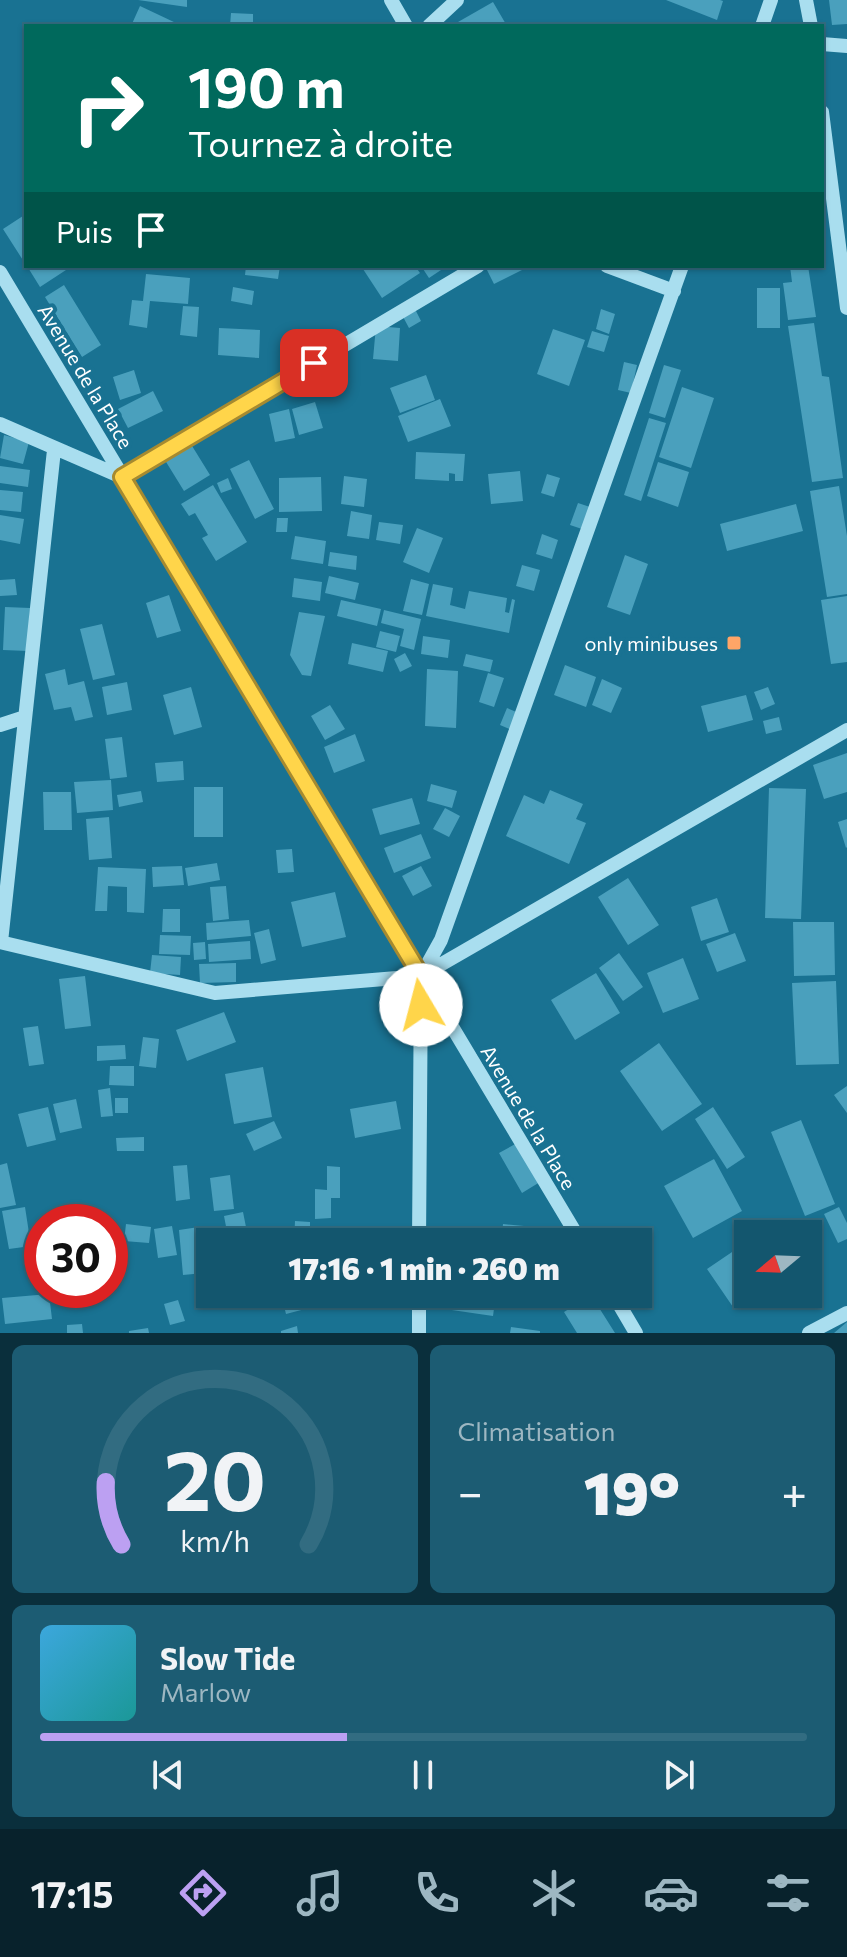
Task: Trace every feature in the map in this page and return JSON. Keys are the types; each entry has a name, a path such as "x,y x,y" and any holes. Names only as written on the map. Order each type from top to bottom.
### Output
{"street":[{"path":"391,0 405,24"},
{"path":"431,24 457,0"},
{"path":"763,24 771,0"},
{"path":"806,0 811,24"},
{"path":"824,44 847,46"},
{"path":"824,128 847,308"},
{"path":"0,424 122,477 475,268"},
{"path":"612,268 674,291"},
{"path":"419,1228 421,976 441,940 681,268"},
{"name":"Avenue de la Place","path":"0,272 573,1228"},
{"path":"54,450 0,942 215,993 421,976 847,730"},
{"path":"0,725 25,717"},
{"path":"419,1308 419,1333"},
{"path":"621,1308 636,1333"},
{"path":"809,1333 847,1313"}],"building":[{"path":"138,0 187,0 187,7"},
{"path":"666,0 720,0 723,1 717,20"},
{"path":"829,0 847,0 847,24 832,25"},
{"path":"493,2 506,24 454,24"},
{"path":"140,6 176,23 175,24 132,24"},
{"path":"231,13 253,14 253,24 230,24"},
{"path":"24,215 24,262 3,229"},
{"path":"28,268 65,268 66,270 40,287"},
{"path":"246,268 280,268 278,279 245,275"},
{"path":"362,268 416,268 420,273 382,298"},
{"path":"422,268 444,268 429,278"},
{"path":"491,268 526,268 494,284 487,270"},
{"path":"790,268 808,268 816,317 788,320 783,283 792,282"},
{"path":"146,274 190,278 188,304 150,301 147,328 129,325 132,300 143,301"},
{"path":"64,285 101,345 82,357 45,297"},
{"path":"233,287 254,291 252,305 231,301"},
{"path":"757,288 780,288 780,328 757,328"},
{"path":"183,306 199,307 197,337 180,335"},
{"path":"414,307 421,321 409,328 401,313"},
{"path":"601,309 615,314 609,334 596,329"},
{"path":"814,323 822,376 829,377 843,478 812,482 788,326"},
{"path":"376,326 400,328 398,361 373,359"},
{"path":"219,328 260,330 259,358 218,355"},
{"path":"553,329 585,340 569,386 537,374"},
{"path":"592,331 609,336 604,352 587,347"},
{"path":"624,362 637,365 631,393 618,390"},
{"path":"664,365 681,370 665,418 649,413"},
{"path":"134,370 141,393 120,400 113,377"},
{"path":"426,375 435,400 400,413 390,388"},
{"path":"682,387 714,398 691,468 659,457"},
{"path":"153,391 163,411 128,428 118,409"},
{"path":"440,399 451,426 408,442 398,416"},
{"path":"315,402 323,428 299,435 292,409"},
{"path":"289,409 295,438 275,442 269,414"},
{"path":"649,418 666,423 641,501 624,495"},
{"path":"4,435 29,442 23,464 0,458"},
{"path":"189,441 210,475 184,491 163,457"},
{"path":"416,452 465,454 463,481 455,481 455,474 449,473 449,481 415,479"},
{"path":"249,460 274,509 255,519 230,469"},
{"path":"658,462 689,472 678,507 647,496"},
{"path":"0,466 30,470 28,487 0,483"},
{"path":"520,471 523,501 491,504 488,474"},
{"path":"547,474 560,478 554,497 541,493"},
{"path":"344,476 367,479 364,507 341,504"},
{"path":"321,477 322,511 279,512 279,478"},
{"path":"228,478 232,489 221,493 217,483"},
{"path":"213,485 247,542 216,561 202,538 208,535 195,513 189,516 181,504"},
{"path":"839,486 847,536 847,594 827,597 810,491"},
{"path":"0,490 23,492 21,512 0,510"},
{"path":"578,503 590,507 582,529 570,525"},
{"path":"796,504 803,531 727,551 720,524"},
{"path":"351,511 372,515 369,539 347,536"},
{"path":"0,515 24,519 20,544 0,540"},
{"path":"277,518 288,518 287,532 276,532"},
{"path":"379,522 403,525 400,544 376,540"},
{"path":"417,528 443,538 429,573 403,562"},
{"path":"542,534 558,540 552,559 536,554"},
{"path":"295,536 326,541 323,564 291,559"},
{"path":"330,552 357,556 356,570 328,566"},
{"path":"625,555 648,564 630,615 607,607"},
{"path":"522,565 540,570 534,591 516,586"},
{"path":"329,576 359,583 355,600 325,593"},
{"path":"294,578 322,582 320,601 292,597"},
{"path":"15,579 17,595 0,596 0,580"},
{"path":"411,579 429,584 422,615 403,611"},
{"path":"433,584 453,588 450,605 465,609 469,591 507,598 505,612 509,613 512,599 515,600 509,633 426,616"},
{"path":"169,595 181,631 157,638 146,603"},
{"path":"847,596 847,662 831,664 821,600"},
{"path":"341,600 381,609 377,626 337,616"},
{"path":"5,607 30,608 28,651 3,650"},
{"path":"384,610 421,619 414,650 400,646 404,629 381,623"},
{"path":"299,612 325,616 311,676 302,675 290,655"},
{"path":"102,624 115,675 93,680 80,629"},
{"path":"380,631 400,636 396,652 376,647"},
{"path":"423,636 450,640 448,658 421,654"},
{"path":"352,643 388,651 383,672 348,664"},
{"path":"405,653 412,666 400,672 394,659"},
{"path":"466,654 493,660 490,672 463,666"},
{"path":"565,665 596,677 586,707 554,695"},
{"path":"65,669 68,685 84,681 93,717 75,721 71,707 54,710 45,674"},
{"path":"427,669 458,671 456,728 425,726"},
{"path":"488,673 504,678 494,707 479,702"},
{"path":"602,679 622,688 611,713 592,705"},
{"path":"127,682 132,710 107,715 102,687"},
{"path":"191,687 202,727 174,735 163,695"},
{"path":"768,687 775,704 761,710 754,692"},
{"path":"746,695 753,720 708,732 701,706"},
{"path":"330,705 345,729 325,740 311,716"},
{"path":"507,708 521,714 514,731 500,725"},
{"path":"779,717 782,730 766,734 763,721"},
{"path":"355,734 365,761 334,773 324,747"},
{"path":"122,737 127,777 110,779 105,739"},
{"path":"847,753 847,792 824,799 813,765"},
{"path":"183,761 184,780 157,782 155,763"},
{"path":"111,780 113,810 77,813 74,782"},
{"path":"431,784 457,791 452,808 427,801"},
{"path":"194,787 223,787 223,837 194,837"},
{"path":"769,788 806,789 801,919 765,918"},
{"path":"550,790 583,804 576,819 586,823 569,864 506,836 524,795 544,804"},
{"path":"141,791 143,802 119,807 117,795"},
{"path":"43,792 71,792 72,830 44,830"},
{"path":"412,798 420,824 380,835 372,809"},
{"path":"445,808 460,816 449,837 433,829"},
{"path":"109,817 112,858 89,860 86,819"},
{"path":"847,819 847,847 846,848 838,822"},
{"path":"421,834 431,858 394,873 384,848"},
{"path":"292,849 294,872 278,873 276,850"},
{"path":"217,863 220,880 188,886 185,868"},
{"path":"182,866 184,885 153,887 152,867"},
{"path":"421,866 432,886 413,896 402,876"},
{"path":"98,867 146,869 144,913 127,912 127,887 108,886 107,911 95,911"},
{"path":"628,878 659,925 628,945 598,897"},
{"path":"226,886 229,919 213,921 210,887"},
{"path":"335,892 346,937 302,947 291,902"},
{"path":"717,898 729,932 701,941 691,907"},
{"path":"163,909 180,909 180,932 162,932"},
{"path":"249,920 251,936 207,940 206,923"},
{"path":"793,922 834,922 835,975 794,976"},
{"path":"269,929 276,960 261,964 254,933"},
{"path":"735,933 746,961 717,972 706,944"},
{"path":"160,935 191,936 190,955 159,954"},
{"path":"250,941 251,959 209,962 208,944"},
{"path":"205,942 206,959 194,960 193,943"},
{"path":"619,953 643,987 623,1001 599,968"},
{"path":"152,955 181,957 180,975 150,973"},
{"path":"683,958 699,999 663,1013 647,973"},
{"path":"236,963 236,982 200,983 199,964"},
{"path":"596,973 620,1013 575,1040 551,1000"},
{"path":"85,976 91,1026 65,1029 59,979"},
{"path":"836,981 839,1064 796,1065 792,983"},
{"path":"224,1012 236,1042 187,1061 176,1030"},
{"path":"38,1026 44,1064 29,1066 23,1028"},
{"path":"143,1037 159,1039 156,1068 139,1066"},
{"path":"659,1043 702,1104 662,1131 620,1071"},
{"path":"125,1045 126,1059 97,1061 97,1046"},
{"path":"110,1066 134,1066 134,1086 109,1085"},
{"path":"263,1067 272,1117 234,1124 225,1074"},
{"path":"847,1086 847,1113 834,1095"},
{"path":"110,1088 113,1116 101,1117 98,1090"},
{"path":"115,1098 128,1098 128,1113 115,1113"},
{"path":"76,1099 82,1128 60,1133 53,1104"},
{"path":"396,1101 401,1129 355,1138 350,1109"},
{"path":"48,1107 56,1140 27,1147 18,1114"},
{"path":"713,1107 745,1157 727,1169 695,1119"},
{"path":"801,1120 835,1204 805,1216 771,1132"},
{"path":"274,1121 282,1138 254,1151 246,1134"},
{"path":"144,1137 144,1151 117,1151 116,1138"},
{"path":"517,1143 540,1182 522,1193 499,1153"},
{"path":"714,1159 742,1211 693,1238 664,1186"},
{"path":"7,1163 16,1205 0,1208 0,1165"},
{"path":"187,1165 190,1199 176,1201 173,1166"},
{"path":"327,1166 340,1167 340,1198 331,1198 331,1218 315,1219 315,1189 327,1190"},
{"path":"230,1175 234,1209 214,1211 210,1178"},
{"path":"24,1207 24,1247 9,1249 2,1211"},
{"path":"839,1207 847,1223 847,1239 838,1243 824,1214"},
{"path":"243,1212 246,1228 226,1228 224,1216"},
{"path":"295,1221 310,1222 310,1228 295,1228"},
{"path":"128,1224 151,1227 149,1243 128,1241"},
{"path":"503,1224 524,1226 524,1228 503,1228"},
{"path":"172,1226 177,1255 158,1258 154,1229"},
{"path":"199,1227 196,1228 196,1274 183,1275 179,1230"},
{"path":"734,1251 733,1307 707,1269"},
{"path":"24,1296 24,1308 51,1308 52,1319 5,1324 2,1298"},
{"path":"178,1300 185,1321 170,1325 164,1304"},
{"path":"284,1308 309,1308 286,1314"},
{"path":"438,1308 494,1308 493,1316"},
{"path":"570,1308 599,1308 615,1333 577,1333 564,1312"},
{"path":"847,1322 847,1333 834,1333"},
{"path":"82,1324 83,1333 67,1333 67,1325"},
{"path":"297,1326 298,1333 281,1333 281,1331"},
{"path":"511,1327 540,1331 540,1333 510,1333"},
{"path":"148,1328 149,1333 129,1333 129,1331"}],"place":[{"name":"only minibuses","path":"734,643"}],"route":[{"path":"314,363 122,477 421,976 421,1005"}]}
